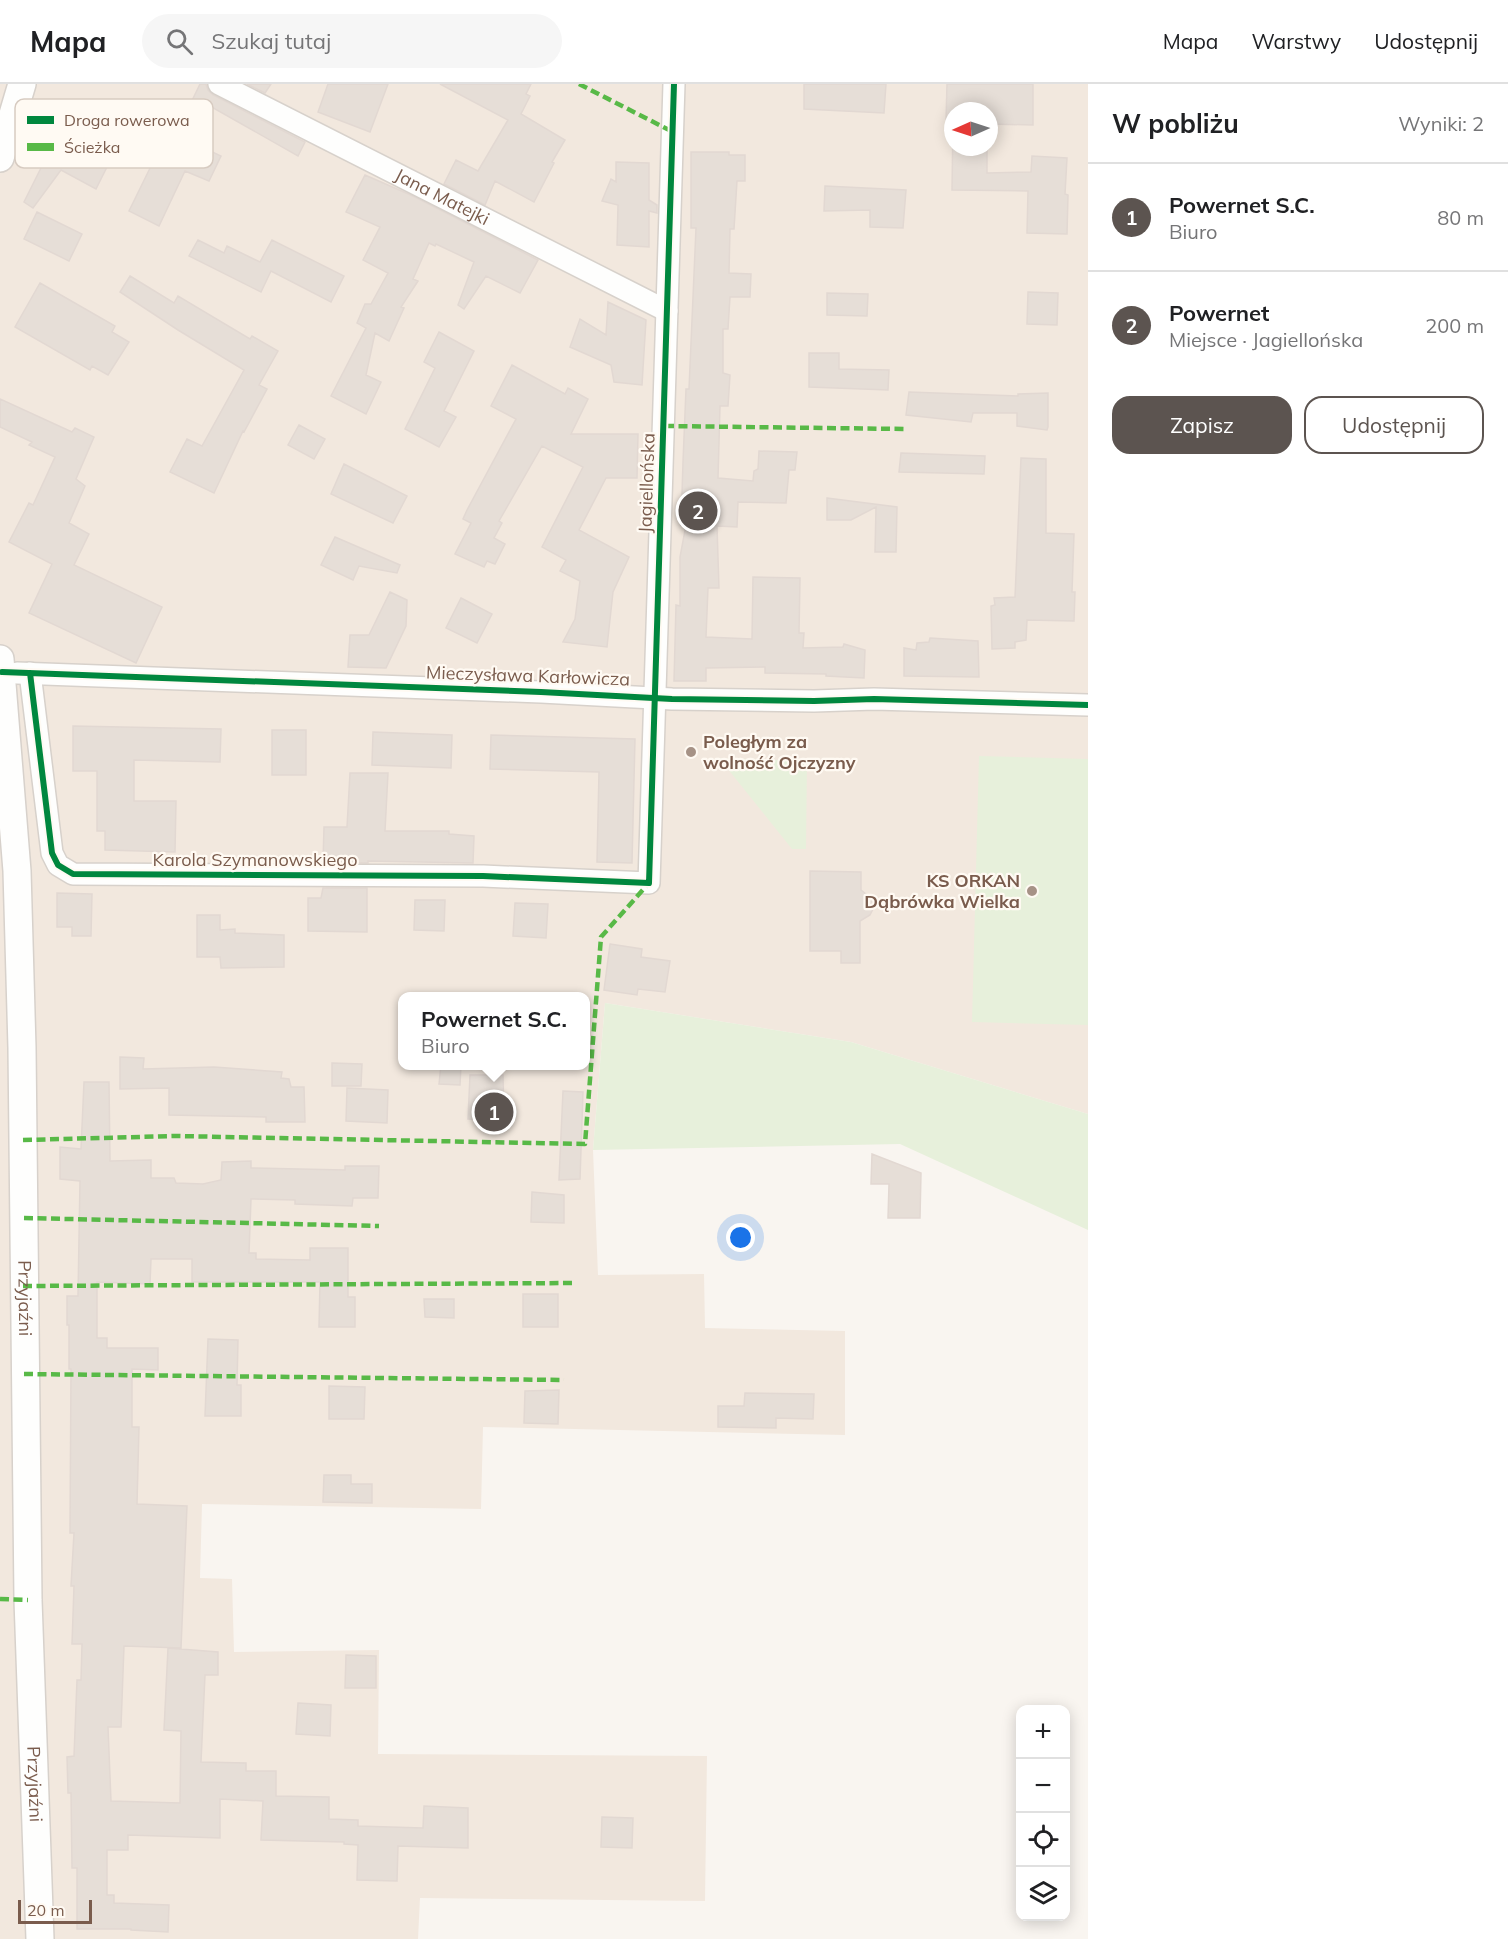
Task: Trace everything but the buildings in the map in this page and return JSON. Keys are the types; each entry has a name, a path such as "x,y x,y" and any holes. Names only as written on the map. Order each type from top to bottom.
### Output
{"street":[{"path":"18,99 22,84"},
{"name":"Jana Matejki","path":"219,84 667,311"},
{"name":"Jagiellońska","path":"649,883 674,84"},
{"path":"0,158 15,108"},
{"name":"Mieczysława Karłowicza","path":"1,665 30,673 654,697 814,701 874,699 1088,705"},
{"name":"Przyjaźni","path":"1,665 17,871 24,1207 27,1577 40,1939"},
{"name":"Karola Szymanowskiego","path":"30,673 52,853 58,866 73,873 483,876 649,883"}],"shaded area":[{"path":"0,84 1088,84 1088,1114 851,1042 605,1003 593,1150 598,1275 704,1274 705,1328 845,1331 845,1435 483,1427 481,1509 202,1504 200,1578 232,1579 234,1652 379,1650 378,1754 707,1756 705,1901 420,1898 418,1939 0,1939"}],"green space":[{"name":"KS ORKAN Dąbrówka Wielka","path":"979,756 1088,759 1088,1025 972,1022"},
{"path":"719,758 807,761 806,849 792,849"},
{"path":"605,1003 851,1042 1088,1114 1088,1230 900,1144 593,1150"}],"marked path":[{"path":"579,84 673,132"},
{"path":"665,426 905,429"},
{"path":"23,1140 176,1136 585,1144 601,937 649,883"},
{"path":"24,1218 379,1226"},
{"path":"23,1286 574,1283"},
{"path":"24,1374 564,1380"},
{"path":"0,1599 28,1600"}],"cycle path":[{"path":"30,673 52,853 58,865 73,874 483,876 649,883 674,84"},
{"path":"2,672 672,699 814,701 874,699 1088,705"}],"place":[{"name":"Powernet","path":"698,511"},
{"name":"Poległym za wolność Ojczyzny","path":"691,752"},
{"name":"KS ORKAN Dąbrówka Wielka","path":"1032,891"},
{"name":"Powernet S.C.","path":"494,1112"}]}
